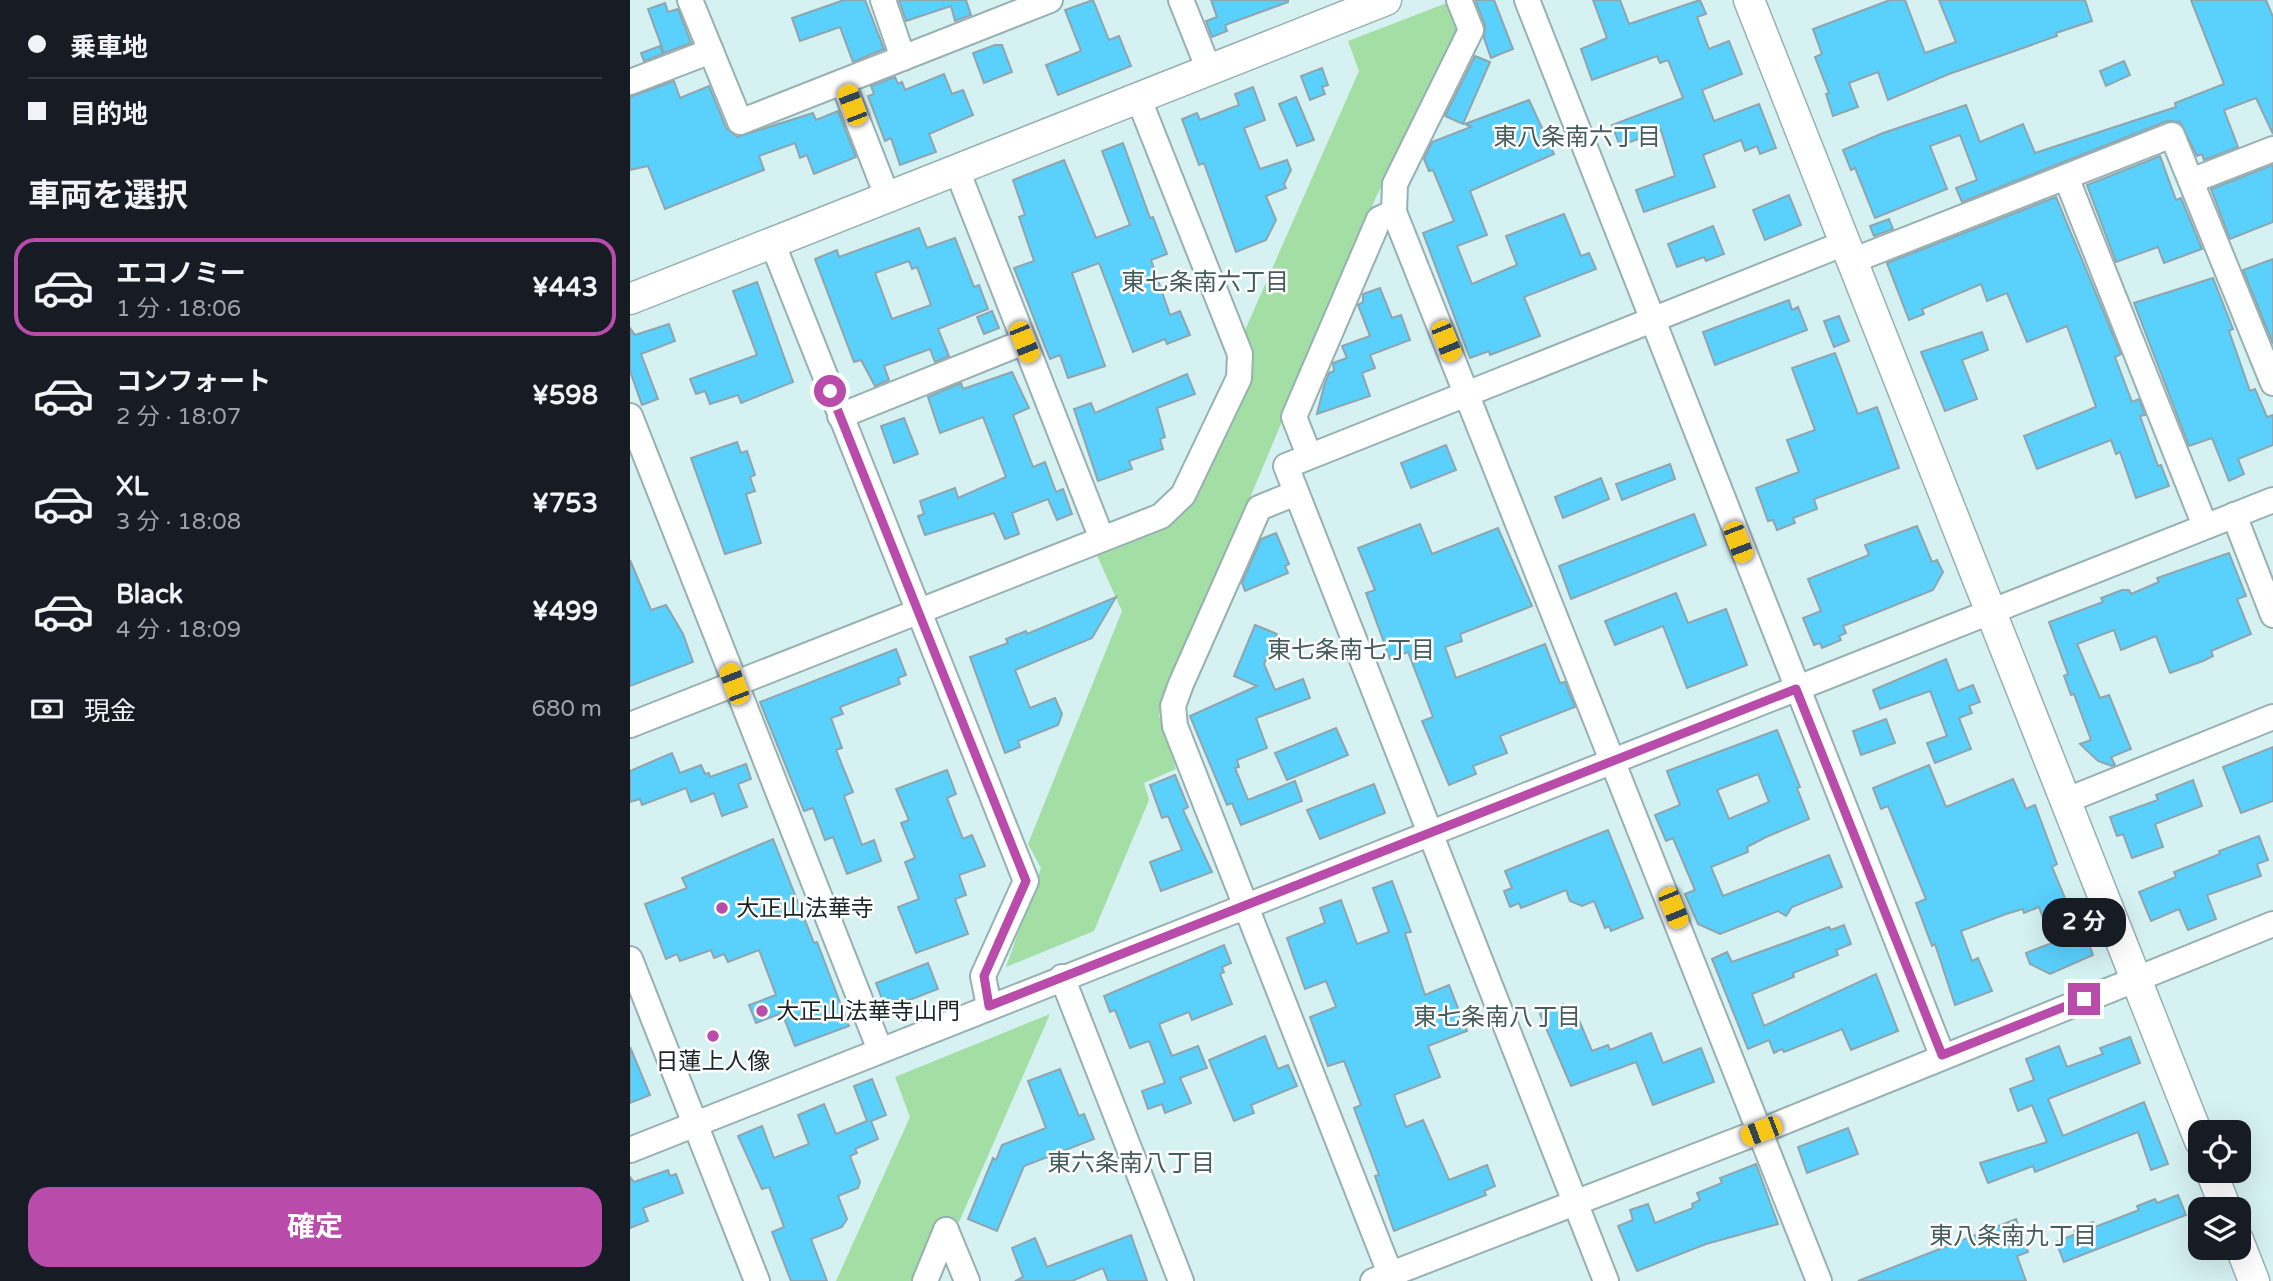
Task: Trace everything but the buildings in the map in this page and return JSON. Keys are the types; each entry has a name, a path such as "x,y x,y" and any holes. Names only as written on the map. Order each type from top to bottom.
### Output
{"street":[{"path":"690,0 740,122 1050,0"},
{"path":"883,0 903,58"},
{"path":"1181,0 1209,70"},
{"path":"630,299 1386,0"},
{"path":"1459,0 1471,30 1395,184 1394,212 1819,1281"},
{"path":"1528,0 1651,321 1942,1055"},
{"path":"1749,0 2192,1120"},
{"path":"630,82 711,51"},
{"path":"843,83 887,196"},
{"path":"630,725 1161,516 1183,495 1239,378 1240,354 1138,97"},
{"path":"1606,1281 1286,466 1466,392 1651,321 2066,177 2172,135 2273,383"},
{"path":"2191,181 2273,149"},
{"path":"957,170 1102,538"},
{"path":"2066,177 2205,526"},
{"path":"1309,455 1294,417 1379,219 1394,212"},
{"path":"772,242 1026,881 984,976 989,1006"},
{"path":"840,416 1024,342"},
{"path":"630,416 880,1050"},
{"path":"1296,493 1259,508 1173,706 1175,726 1385,1279 1761,1131 1942,1055 2273,924"},
{"path":"630,1150 2273,500"},
{"path":"2234,515 2273,615"},
{"path":"2065,801 2273,717"},
{"path":"630,959 757,1281"},
{"path":"1062,978 1181,1281"},
{"path":"925,1281 946,1230 967,1281"},
{"path":"2246,1260 2254,1281"}],"green space":[{"path":"1452,1 1461,31 1376,197 1159,715 1176,769 1144,783 1149,800 1094,931 1006,967 1041,868 1028,844 1122,611 1095,551 1179,519 1253,367 1242,337 1359,71 1348,41"},
{"path":"1050,1014 959,1222 938,1218 913,1281 836,1281 910,1117 895,1077"}],"place":[{"name":"大正山法華寺","path":"722,908"},
{"name":"大正山法華寺山門","path":"762,1011"},
{"name":"日蓮上人像","path":"713,1036"}],"district":[{"name":"東八条南六丁目","path":"1577,137"},
{"name":"東七条南六丁目","path":"1205,282"},
{"name":"東七条南七丁目","path":"1351,650"},
{"name":"東七条南八丁目","path":"1497,1017"},
{"name":"東六条南八丁目","path":"1131,1163"},
{"name":"東八条南九丁目","path":"2013,1236"}],"route":[{"path":"830,391 1026,881 984,976 989,1006 1796,689 1942,1055 2084,999"}]}
